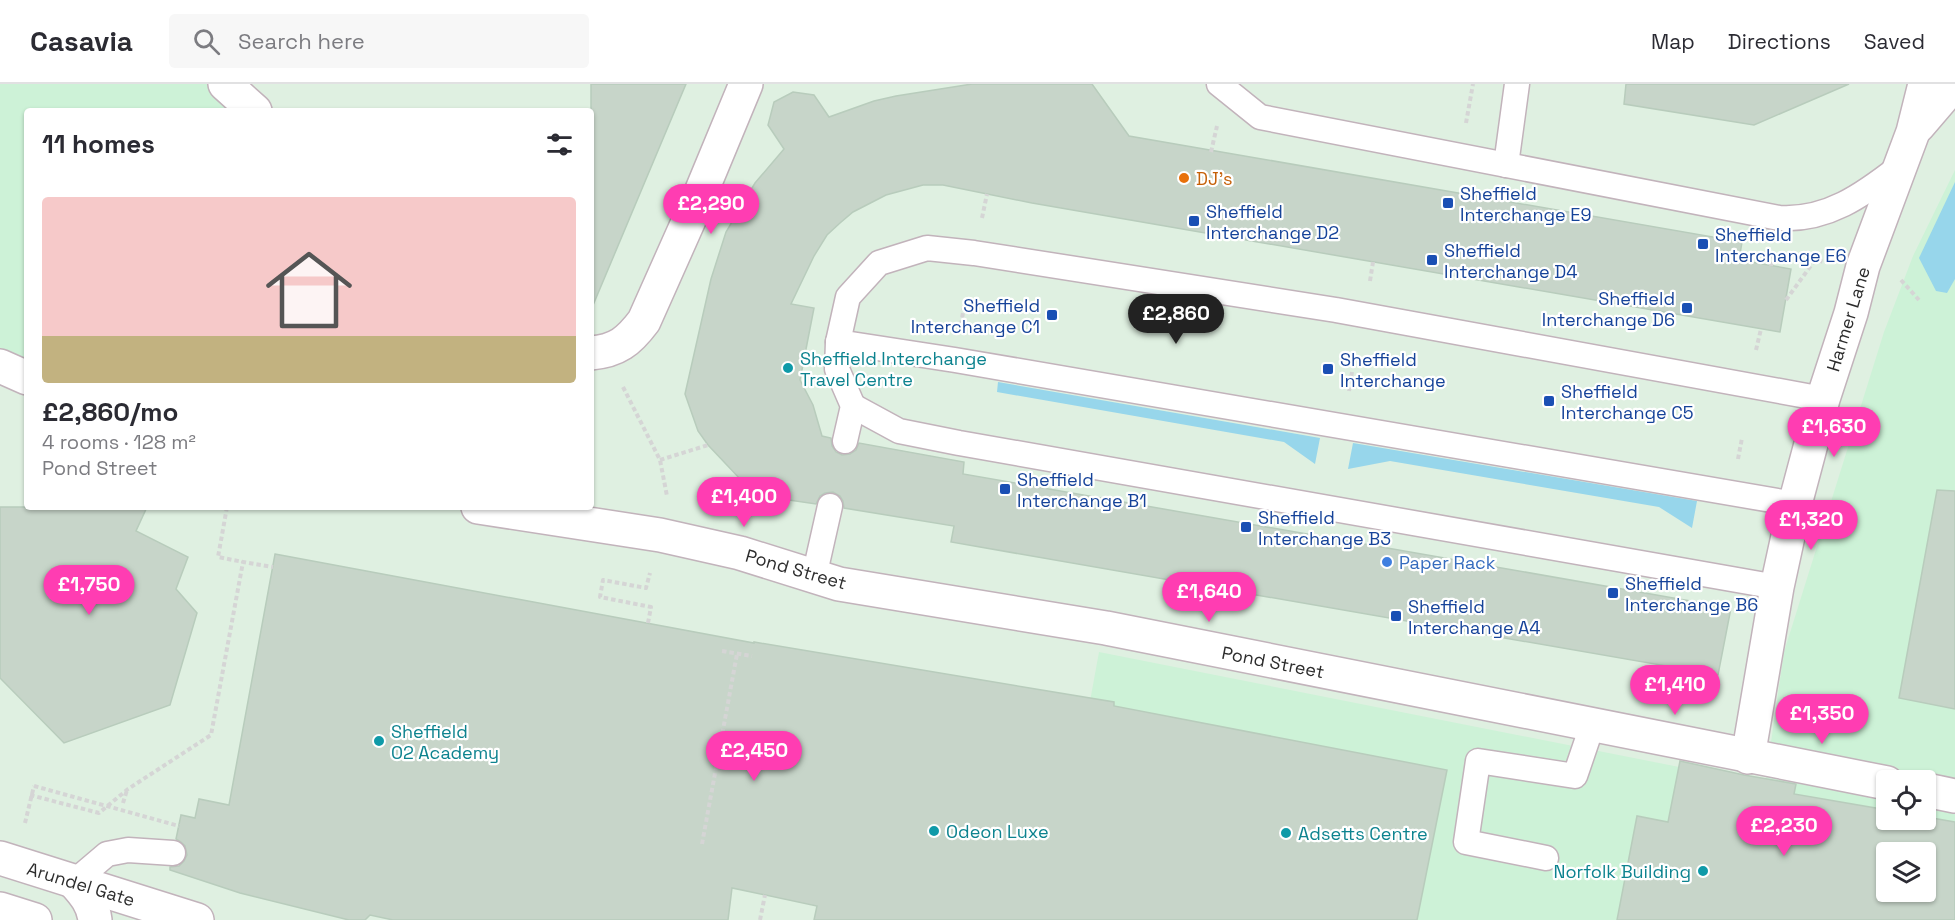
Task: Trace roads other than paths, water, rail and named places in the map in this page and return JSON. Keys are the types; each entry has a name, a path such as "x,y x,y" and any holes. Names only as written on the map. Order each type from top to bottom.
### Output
{"street":[{"path":"225,84 252,108"},
{"path":"606,349 633,336 644,321 746,84"},
{"name":"Harmer Lane","path":"1748,757 1777,587 1795,504 1823,399 1851,313 1863,266 1913,132 1925,84"},
{"name":"Harmer Lane","path":"1913,132 1954,84"},
{"path":"0,366 24,377"},
{"name":"Pond Street","path":"498,510 660,535 740,553 839,584 1106,628 1876,781"},
{"path":"1936,792 1955,796"},
{"name":"Arundel Gate","path":"0,858 197,920"},
{"path":"74,882 87,896 94,911 95,920"},
{"path":"0,909 35,920"}],"lane":[{"path":"1219,84 1260,117 1779,218 1812,217 1846,204 1874,187 1899,167"},
{"path":"1506,165 1517,84"},
{"path":"845,441 853,406 837,369 838,342 848,297 879,263 927,248 974,253 1336,310 1823,399"},
{"path":"838,342 1795,504"},
{"path":"853,406 899,431 959,443 1777,587"},
{"path":"814,577 830,506"},
{"path":"1546,858 1466,842 1478,761 1575,776 1592,726"},
{"path":"74,882 107,854 128,850 173,852"}],"place":[{"name":"DJ’s","path":"1184,178"},
{"name":"Sheffield Interchange E9","path":"1448,203"},
{"name":"Sheffield Interchange D2","path":"1194,221"},
{"name":"Sheffield Interchange E6","path":"1703,244"},
{"name":"Sheffield Interchange D4","path":"1432,260"},
{"name":"Sheffield Interchange D6","path":"1687,308"},
{"name":"Sheffield Interchange C1","path":"1052,315"},
{"name":"Sheffield Interchange Travel Centre","path":"788,368"},
{"name":"Sheffield Interchange","path":"1328,369"},
{"name":"Sheffield Interchange C5","path":"1549,401"},
{"name":"Sheffield Interchange B1","path":"1005,489"},
{"name":"Sheffield Interchange B3","path":"1246,527"},
{"name":"Paper Rack","path":"1387,562"},
{"name":"Sheffield Interchange B6","path":"1613,593"},
{"name":"Sheffield Interchange A4","path":"1396,616"},
{"name":"Sheffield O2 Academy","path":"379,741"},
{"name":"Odeon Luxe","path":"934,831"},
{"name":"Adsetts Centre","path":"1286,833"},
{"name":"Norfolk Building","path":"1703,871"}]}
